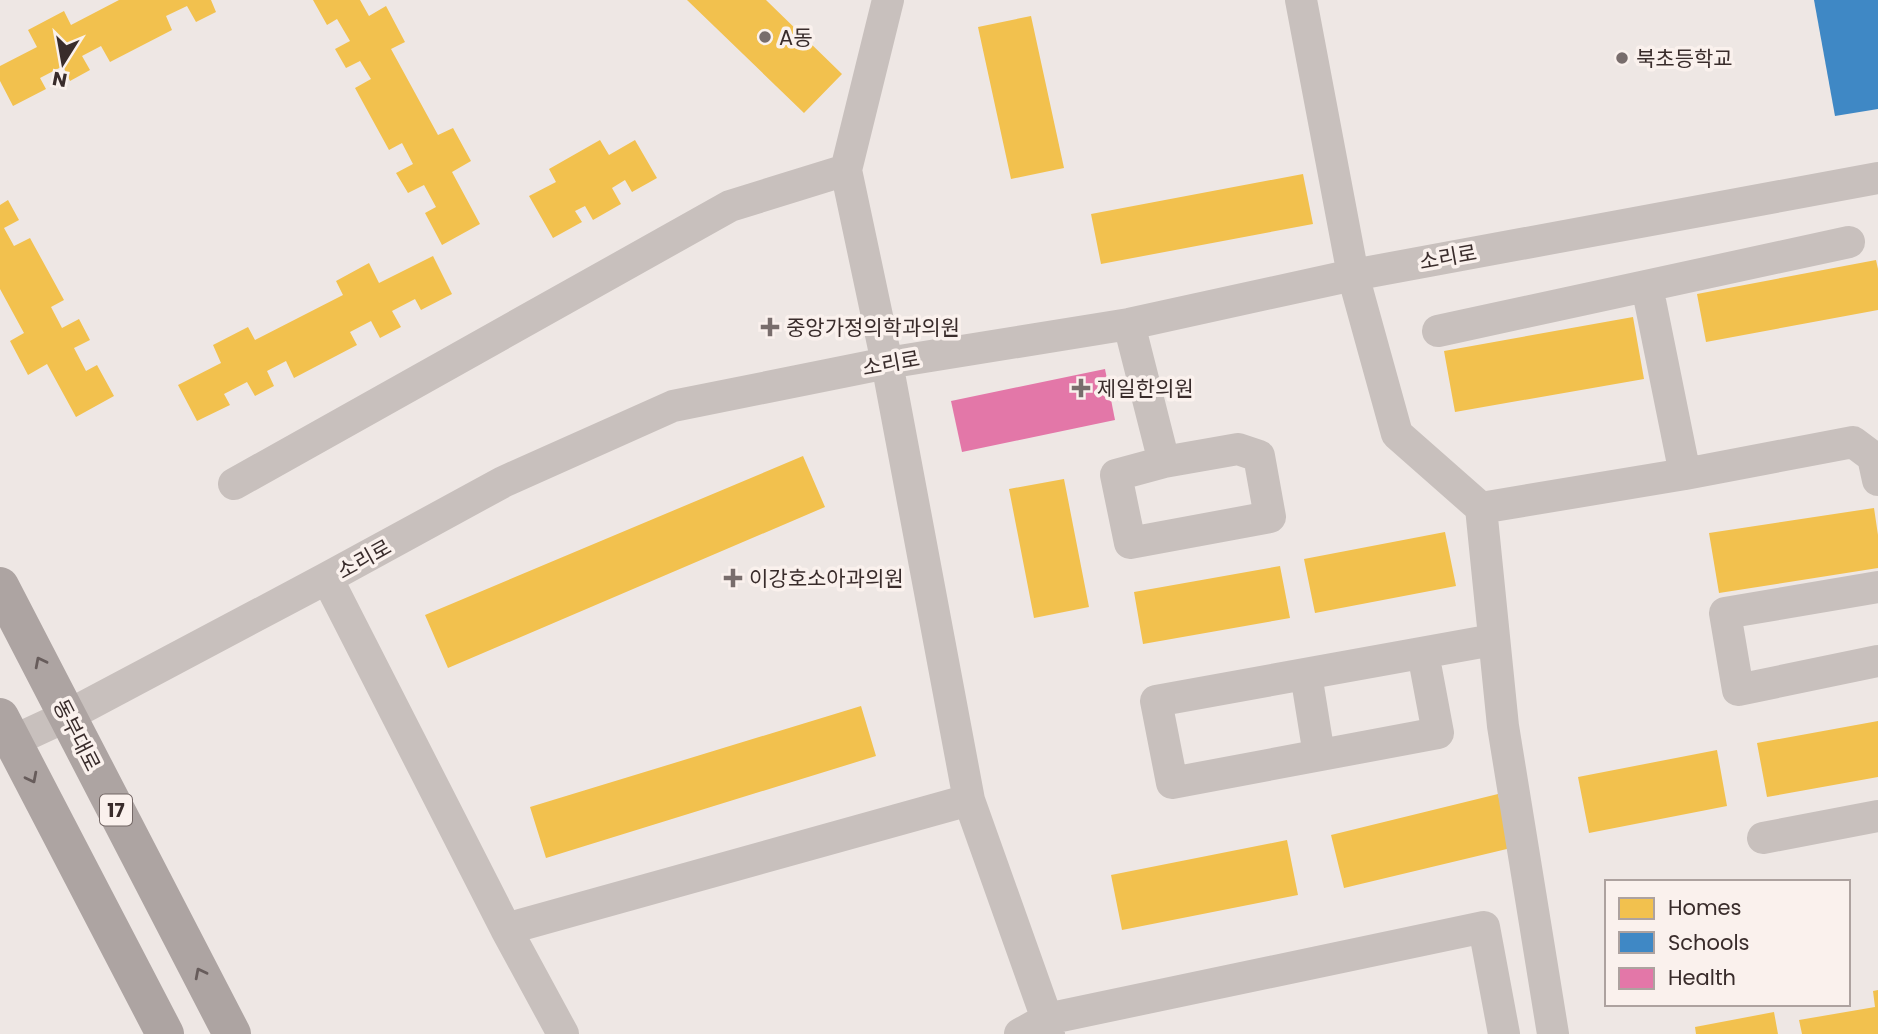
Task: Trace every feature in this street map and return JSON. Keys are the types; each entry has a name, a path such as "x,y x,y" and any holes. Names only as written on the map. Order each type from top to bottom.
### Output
{"main road":[{"name":"동부대로","path":"0,586 232,1034"},
{"path":"6,729 165,1034"}],"street":[{"path":"888,0 846,170 887,363 969,800 1039,1029 1483,927 1504,1034"},
{"path":"1301,0 1353,275 1397,434 1481,508 1503,726 1553,1034"},
{"path":"234,484 730,206 846,170"},
{"name":"소리로","path":"6,729 68,716 503,482 673,406 887,363 1129,324 1353,275 1878,178"},
{"path":"1437,331 1849,242"},
{"path":"1647,286 1685,474"},
{"path":"1129,324 1164,462"},
{"path":"1481,508 1685,474 1853,442 1873,457 1878,480"},
{"path":"1238,449 1259,456 1270,517 1130,543 1116,475 1164,462 1238,449"},
{"path":"327,579 506,929 563,1034"},
{"path":"1878,587 1725,613 1738,690 1878,661"},
{"path":"1423,653 1438,733 1172,783 1157,701 1493,639"},
{"path":"1306,674 1319,755"},
{"path":"506,929 969,800"},
{"path":"1763,838 1878,816"}],"building: Homes":[{"path":"119,0 211,0 216,12 196,22 187,6 166,16 172,30 110,62 101,46 82,56 90,70 70,81 63,66 40,78 46,89 13,106 0,81 0,66 37,47 28,30 64,11 71,25"},
{"path":"313,0 360,0 369,16 386,6 405,42 391,49 438,135 453,128 471,161 452,172 480,224 442,245 425,213 436,207 424,185 408,193 396,173 413,164 402,143 389,150 355,88 371,79 360,61 346,68 335,49 350,41 337,19 327,25"},
{"name":"A동","path":"687,0 766,0 842,74 804,113"},
{"path":"1031,16 1064,168 1011,179 978,27"},
{"path":"600,140 609,155 635,140 657,178 632,192 625,180 612,188 621,204 593,220 585,206 575,211 582,222 553,238 529,196 556,182 549,169"},
{"path":"1303,174 1313,224 1101,264 1091,214"},
{"path":"8,200 19,220 4,228 14,246 30,238 64,300 51,307 62,328 79,319 90,340 74,348 86,371 97,365 114,396 76,417 47,364 28,375 10,341 24,333 0,289 0,205"},
{"path":"433,256 452,294 421,310 415,299 392,311 401,327 380,338 371,321 350,332 357,345 294,378 286,361 267,371 274,386 255,396 247,382 224,394 230,405 197,421 178,385 221,363 213,345 248,327 255,340 343,295 336,281 369,263 379,283"},
{"path":"1876,260 1878,310 1706,342 1697,294"},
{"path":"1633,317 1644,379 1455,412 1444,351"},
{"path":"803,456 825,507 448,668 425,615"},
{"path":"1064,479 1089,607 1034,618 1009,489"},
{"path":"1874,508 1878,535 1878,568 1719,593 1709,533"},
{"path":"1445,532 1456,586 1315,613 1304,559"},
{"path":"1280,566 1290,618 1143,644 1134,592"},
{"path":"861,706 876,756 546,858 530,807"},
{"path":"1878,721 1878,777 1767,797 1757,743"},
{"path":"1717,750 1727,806 1589,833 1578,777"},
{"path":"1498,794 1511,848 1344,888 1331,835"},
{"path":"1287,840 1298,895 1122,930 1111,875"},
{"path":"1878,990 1878,1034 1802,1034 1799,1020 1875,1007 1873,991"},
{"path":"1774,1012 1778,1034 1696,1034 1695,1027"}],"building: Schools":[{"path":"1814,0 1878,0 1878,109 1835,116"}],"building: Health":[{"path":"1105,369 1115,420 962,452 951,401"}],"place":[{"name":"A동","path":"765,37"},
{"name":"북초등학교","path":"1622,58"},
{"name":"중앙가정의학과의원","path":"770,327"},
{"name":"제일한의원","path":"1081,388"},
{"name":"이강호소아과의원","path":"733,578"}]}
